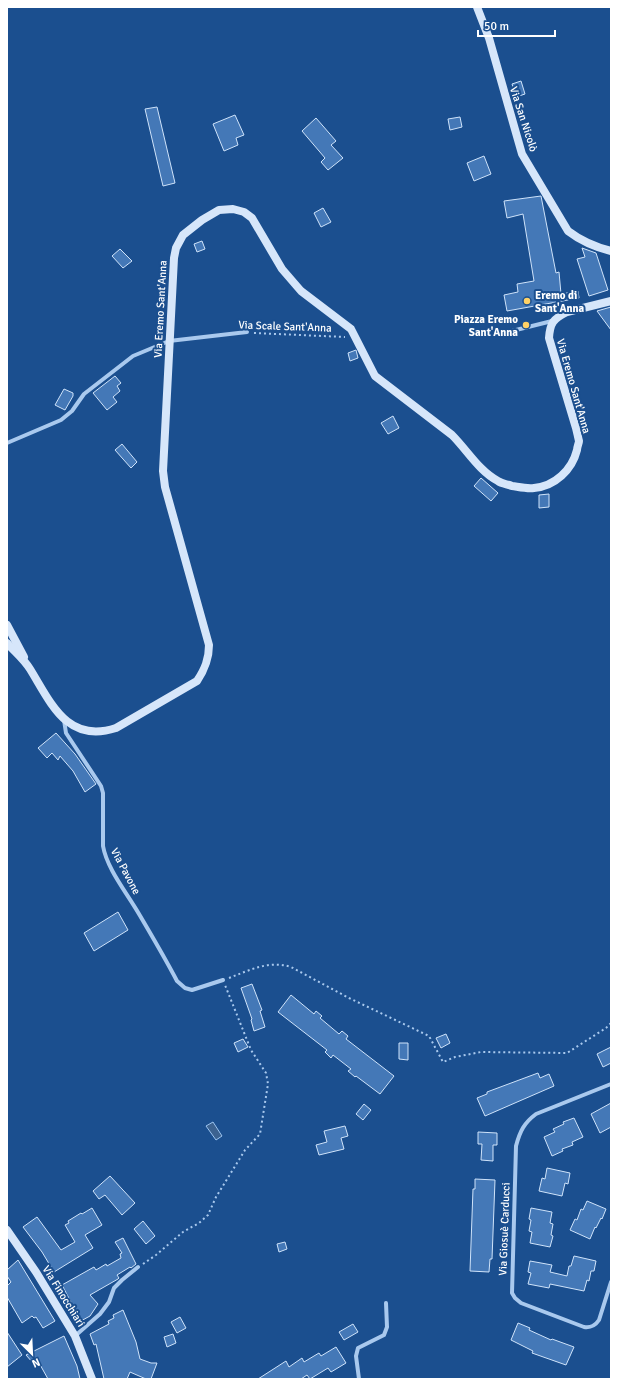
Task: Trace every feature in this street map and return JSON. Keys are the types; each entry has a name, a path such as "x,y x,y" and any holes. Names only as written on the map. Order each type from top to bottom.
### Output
{"street":[{"name":"Via San Nicolò","path":"476,7 489,38 522,154 568,231 577,238 596,248 611,251"},
{"name":"Via Eremo Sant'Anna","path":"7,643 29,667 48,700 64,720 81,729 92,732 104,732 116,728 197,681 203,672 209,656 209,645 165,487 163,471 174,258 176,248 183,235 202,220 220,210 244,212 252,218 282,269 302,291 350,328 375,376 452,435 490,477 500,482 522,488 534,488 559,479 568,470 575,456 579,441 549,338 553,321"},
{"path":"512,331 553,321 567,312 611,301"},
{"name":"Via Scale Sant'Anna","path":"7,443 61,420 72,411 84,394 133,356 169,341 247,332"},
{"path":"7,625 29,667"},
{"name":"Via Pavone","path":"64,720 66,732 101,786 103,793 104,853 110,866 178,981 185,988 192,990 223,980"},
{"name":"Via Giosuè Carducci","path":"611,1084 536,1114 522,1128 516,1146 512,1293 521,1303 584,1327 589,1327 595,1325 599,1320 611,1282"},
{"name":"Via Finocchiari","path":"7,1230 36,1272 75,1336 92,1379"},
{"path":"75,1336 100,1314 109,1302 114,1288 138,1266"},
{"path":"359,1379 356,1356 358,1348 384,1335 387,1327 386,1303"}],"path":[{"name":"Via Scale Sant'Anna","path":"247,332 356,338"},
{"path":"138,1266 156,1255 183,1232 199,1223 208,1215 216,1197 245,1150 260,1134 268,1084 266,1073 251,1050 223,980 267,964 291,967 429,1036 443,1062 455,1056 481,1052 567,1053 606,1028 611,1023"}],"water":[{"path":"213,1122 222,1136 216,1140 206,1126"}],"building":[{"path":"521,81 525,94 516,97 512,84"},
{"path":"157,107 175,183 163,186 145,109"},
{"path":"235,115 244,135 236,138 238,145 224,151 213,124"},
{"path":"460,117 462,127 450,130 448,119"},
{"path":"316,118 336,141 331,145 343,158 328,170 321,162 325,158 302,131"},
{"path":"484,156 491,174 474,181 467,163"},
{"path":"541,196 556,273 559,272 561,294 578,291 579,298 507,311 504,295 518,292 517,284 534,281 523,214 507,218 504,201"},
{"path":"323,208 331,222 321,227 314,213"},
{"path":"202,241 205,249 197,252 194,244"},
{"path":"582,248 596,253 608,290 589,296 577,259 585,257"},
{"path":"120,249 132,261 123,268 112,256"},
{"path":"611,307 611,330 597,311"},
{"path":"356,350 358,358 350,361 348,353"},
{"path":"115,376 121,383 117,386 120,391 113,397 117,402 107,410 93,393"},
{"path":"64,389 73,393 73,396 65,410 55,405"},
{"path":"393,416 399,428 388,434 381,423"},
{"path":"122,444 137,462 131,468 115,450"},
{"path":"481,478 498,493 491,501 474,486"},
{"path":"549,494 549,507 539,508 539,495"},
{"path":"56,733 75,754 96,784 85,792 73,771 60,756 58,760 52,753 47,758 38,748"},
{"path":"118,912 128,930 94,951 84,933"},
{"path":"252,984 262,1010 260,1011 265,1027 254,1031 252,1019 241,988"},
{"path":"291,995 314,1014 316,1011 322,1016 320,1018 339,1034 342,1031 348,1036 346,1039 394,1076 380,1094 356,1076 355,1077 348,1071 351,1069 333,1055 331,1058 325,1052 327,1050 278,1012"},
{"path":"446,1034 450,1043 441,1048 436,1038"},
{"path":"243,1039 248,1047 238,1052 234,1043"},
{"path":"399,1043 408,1043 408,1060 399,1059"},
{"path":"611,1047 611,1063 603,1067 597,1054"},
{"path":"538,1073 540,1078 549,1074 554,1086 485,1116 477,1098 487,1094 487,1092"},
{"path":"611,1103 611,1127 600,1133 591,1114"},
{"path":"364,1104 371,1110 363,1120 356,1114"},
{"path":"574,1118 583,1137 572,1142 573,1145 562,1149 563,1151 552,1156 544,1137 555,1132 553,1129 564,1124 563,1122"},
{"path":"345,1126 348,1136 341,1138 344,1149 319,1155 316,1145 327,1142 324,1131"},
{"path":"478,1132 497,1133 497,1145 493,1145 493,1161 481,1160 482,1144 478,1144"},
{"path":"547,1168 570,1173 568,1184 565,1183 562,1196 539,1191 542,1178 545,1179"},
{"path":"110,1176 135,1203 122,1215 105,1195 99,1199 93,1191"},
{"path":"475,1179 495,1180 492,1259 490,1259 489,1272 470,1271 473,1189 475,1189"},
{"path":"587,1201 606,1209 602,1219 601,1218 596,1228 595,1227 590,1239 570,1230 575,1219 577,1220 581,1209 583,1210"},
{"path":"92,1208 102,1225 85,1235 93,1248 54,1272 42,1252 23,1227 37,1217 61,1250 75,1242 65,1225 69,1223 68,1221"},
{"path":"531,1208 552,1212 550,1223 553,1224 551,1235 553,1236 550,1247 530,1243 532,1232 529,1231 531,1220 529,1219"},
{"path":"143,1221 155,1236 146,1244 134,1229"},
{"path":"123,1238 136,1264 117,1275 119,1278 118,1279 90,1295 98,1304 90,1316 79,1322 72,1308 74,1308 62,1285 94,1267 96,1270 121,1258 120,1254 122,1253 115,1242"},
{"path":"285,1242 287,1249 279,1252 277,1244"},
{"path":"574,1256 596,1261 594,1271 591,1271 589,1281 587,1280 584,1291 550,1284 549,1288 528,1284 531,1273 528,1272 530,1261 552,1265 550,1272 567,1276 569,1266 571,1266"},
{"path":"18,1260 55,1321 43,1328 36,1317 34,1318 32,1316 22,1323 7,1297 7,1286 11,1282 7,1276 7,1270"},
{"path":"123,1310 136,1342 140,1359 151,1363 157,1363 151,1379 146,1379 130,1372 127,1379 104,1379 96,1344 94,1345 90,1334 109,1324 108,1321 114,1318 113,1315"},
{"path":"180,1317 186,1328 177,1333 171,1322"},
{"path":"518,1323 551,1340 552,1339 574,1347 566,1365 532,1353 533,1351 511,1340"},
{"path":"353,1324 358,1332 344,1340 339,1332"},
{"path":"7,1332 22,1355 7,1367"},
{"path":"173,1334 176,1343 167,1347 164,1337"},
{"path":"64,1336 77,1366 80,1379 48,1379 38,1361 33,1363 26,1355"},
{"path":"336,1347 346,1363 331,1372 328,1368 310,1379 307,1375 301,1379 258,1379 286,1361 289,1367 302,1358 304,1362 319,1353 321,1356"}],"place":[{"name":"Eremo di Sant'Anna","path":"527,301"},
{"name":"Piazza Eremo Sant'Anna","path":"526,325"}]}
